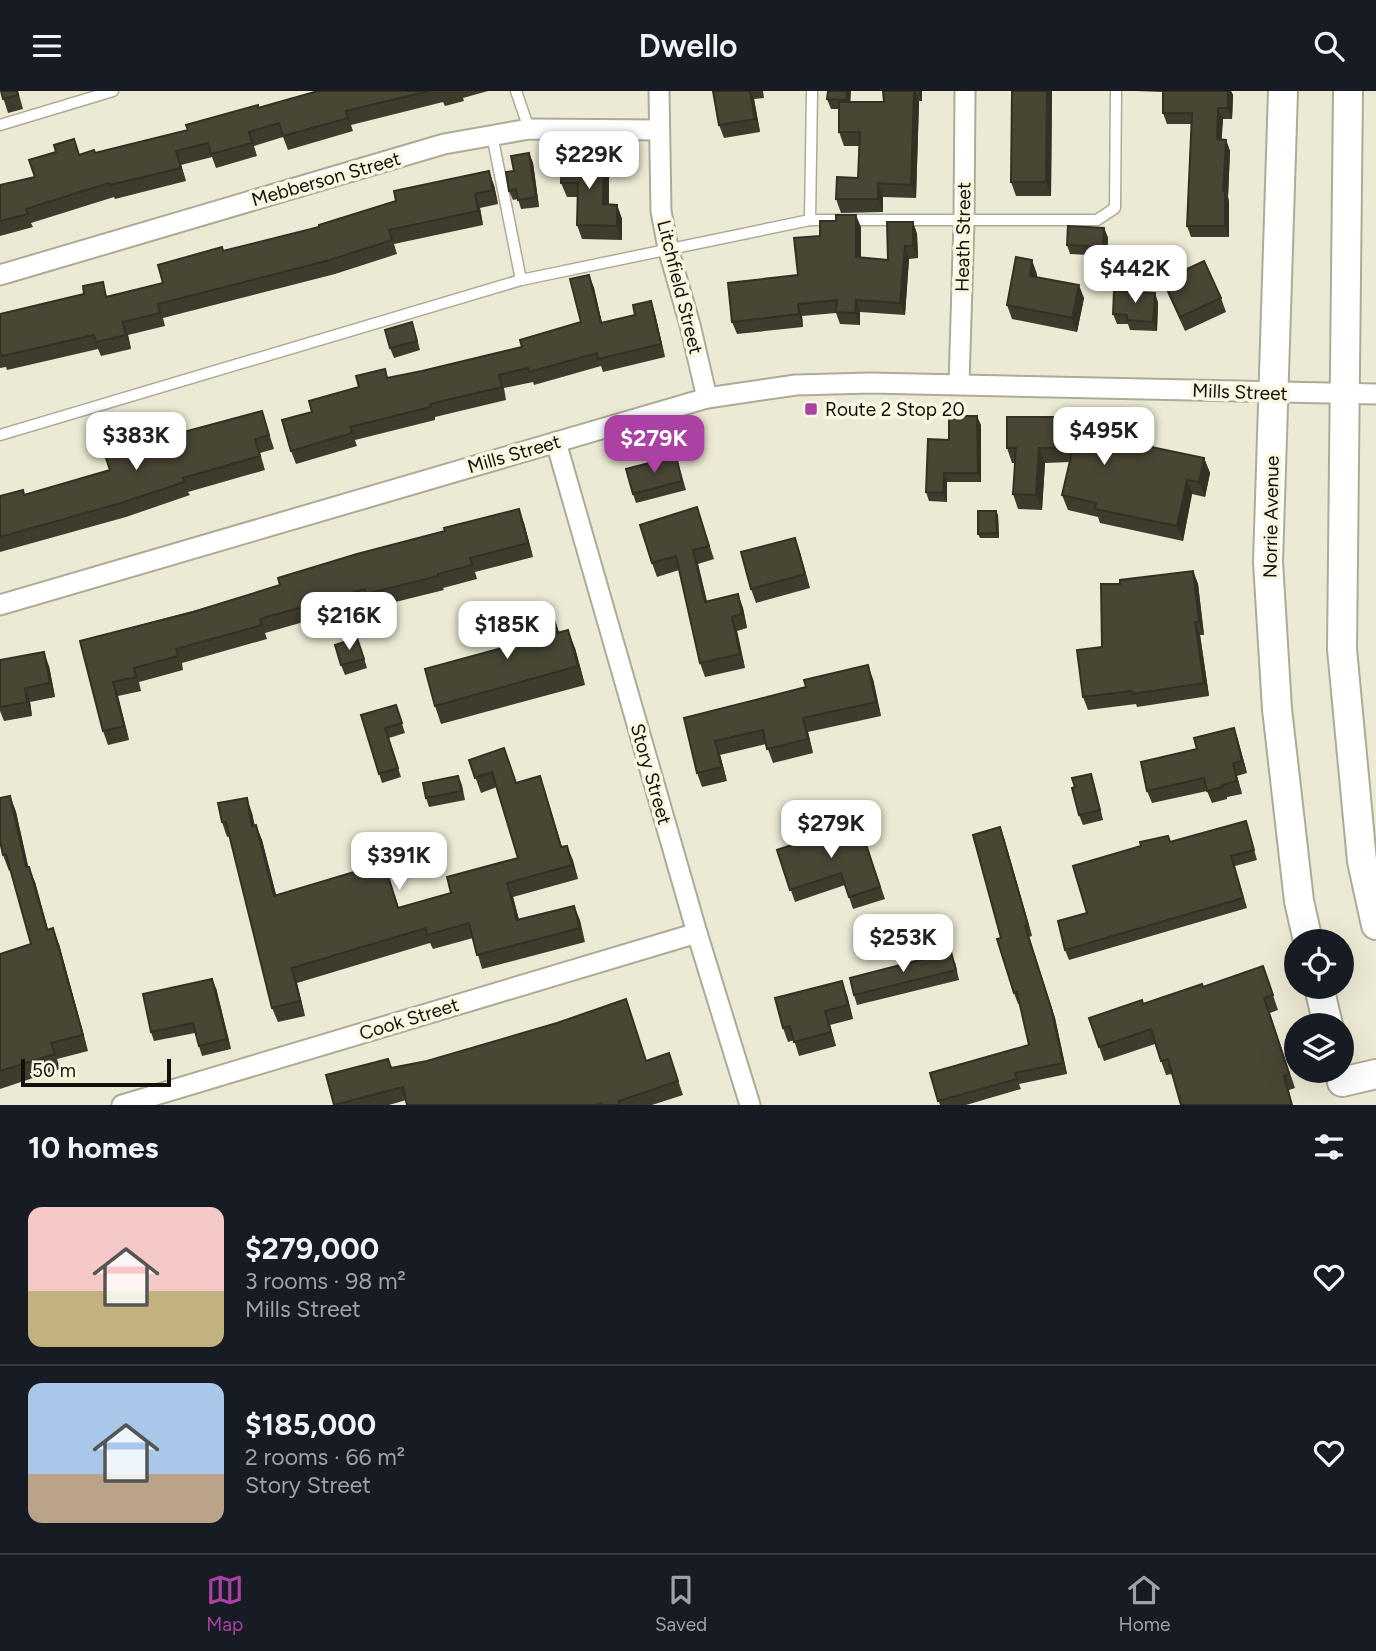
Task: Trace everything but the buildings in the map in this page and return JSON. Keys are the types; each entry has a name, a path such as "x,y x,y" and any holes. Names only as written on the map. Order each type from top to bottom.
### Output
{"main road":[{"name":"Norrie Avenue","path":"1283,91 1268,562 1275,682 1299,901 1305,929"},
{"path":"1348,91 1342,649 1362,861 1376,925"},
{"path":"1343,1086 1376,1074"}],"street":[{"name":"Litchfield Street","path":"659,91 661,211 707,398"},
{"name":"Heath Street","path":"959,384 965,91"},
{"name":"Mebberson Street","path":"0,275 444,144 529,129 659,130"},
{"name":"Mills Street","path":"0,605 707,398 796,385 959,384 1273,394 1376,394"},
{"name":"Story Street","path":"556,442 697,933 750,1105"},
{"name":"Cook Street","path":"122,1105 697,933"}],"lane":[{"path":"0,125 113,91"},
{"path":"516,91 529,129"},
{"path":"810,220 812,91"},
{"path":"0,435 521,280 810,220 1097,220 1115,208 1116,91"},
{"path":"492,135 521,280"}],"place":[{"name":"Route 2 Stop 20","path":"811,409"}]}
